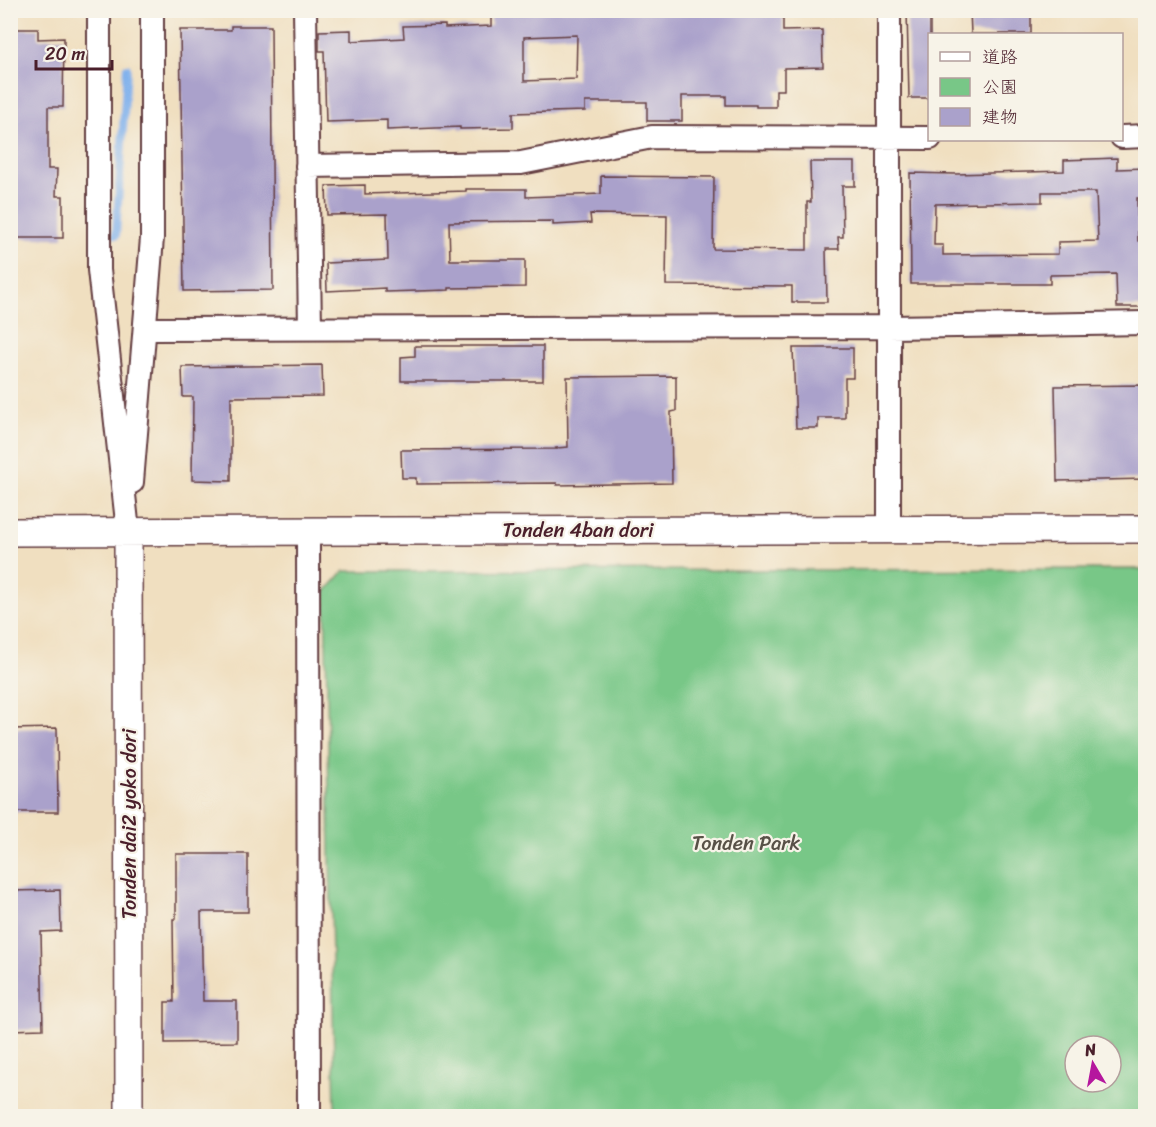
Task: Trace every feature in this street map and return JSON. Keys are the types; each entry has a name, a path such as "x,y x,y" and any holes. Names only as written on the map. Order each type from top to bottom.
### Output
{"street":[{"path":"99,10 99,270 128,531"},
{"path":"128,531 152,238 152,10"},
{"path":"305,10 309,328"},
{"path":"889,529 890,10"},
{"path":"1123,136 1146,136"},
{"path":"307,166 521,163 652,137 928,138"},
{"path":"146,329 889,327 1146,323"},
{"name":"Tonden 4ban dori","path":"10,532 1146,529"},
{"name":"Tonden dai2 yoko dori","path":"128,531 129,1116"},
{"path":"308,531 309,1116"}],"green space":[{"name":"Tonden Park","path":"1145,569 1145,1116 335,1116 325,592 344,571"}],"building":[{"path":"536,10 783,10 783,31 822,30 823,67 784,68 784,90 776,90 776,107 726,105 726,96 682,96 682,121 647,121 647,102 585,102 585,111 513,113 513,128 460,129 460,127 387,130 387,120 326,122 324,51 319,51 319,31 351,30 351,41 404,38 403,26 445,25 445,28 491,26 491,12 536,12","holes":["577,35 576,79 524,81 524,37"]},
{"path":"907,10 930,10 928,98 909,98"},
{"path":"970,10 1031,10 1031,33 971,33"},
{"path":"231,26 271,26 273,290 184,291 180,30 231,30"},
{"path":"10,29 38,29 38,39 64,38 63,107 48,107 48,169 57,169 56,196 63,196 63,238 10,238"},
{"path":"1117,158 1117,169 1146,168 1146,198 1137,198 1138,241 1146,240 1145,307 1117,307 1116,274 1050,275 1050,284 911,284 910,173 1064,171 1064,160","holes":["1042,192 1096,192 1098,241 1058,242 1058,254 943,255 943,245 934,245 935,204 1042,202"]},
{"path":"810,162 855,162 855,186 842,186 843,237 838,237 839,249 826,249 827,302 792,302 792,286 666,285 667,215 590,214 591,223 553,225 553,221 449,222 450,260 525,260 525,287 385,292 385,288 327,291 326,263 388,260 387,214 327,215 326,186 365,185 365,194 466,191 466,189 526,189 526,197 601,194 601,176 714,177 713,249 807,250 807,202 811,202"},
{"path":"415,346 543,346 543,381 401,381 401,357 415,356"},
{"path":"793,348 853,348 853,378 845,378 845,418 818,418 818,428 796,428"},
{"path":"322,365 323,396 231,397 231,481 192,480 193,397 183,397 182,367"},
{"path":"676,376 676,411 671,412 672,483 416,484 416,478 402,478 401,450 557,449 568,447 567,377"},
{"path":"1146,385 1146,479 1057,481 1055,386"},
{"path":"57,728 58,812 10,812 10,729"},
{"path":"176,854 248,854 248,912 201,912 203,1001 237,1001 237,1042 165,1043 165,1002 174,1002 173,919 176,919"},
{"path":"60,890 61,931 41,932 43,1029 10,1030 10,891"}],"waterway":[{"path":"116,235 127,68"}]}
